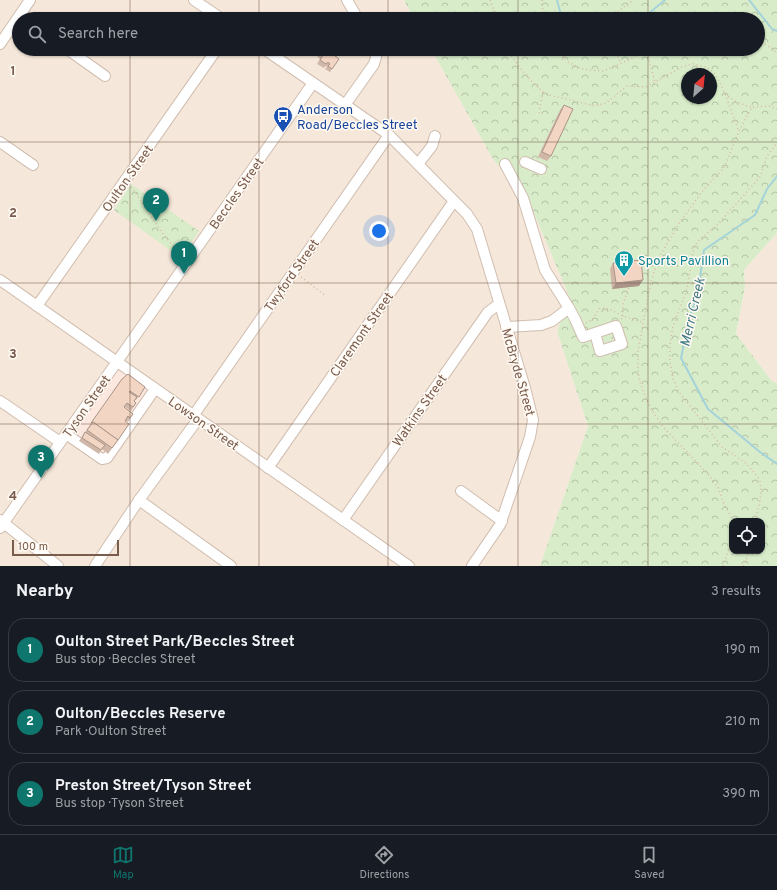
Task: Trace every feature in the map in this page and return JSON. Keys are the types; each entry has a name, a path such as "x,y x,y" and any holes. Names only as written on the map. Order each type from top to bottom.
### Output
{"street":[{"path":"24,12 30,0"},
{"path":"194,0 212,12"},
{"path":"347,0 354,12"},
{"path":"0,44 12,29"},
{"path":"77,56 105,76"},
{"name":"Oulton Street","path":"37,306 212,56"},
{"name":"McBryde Street","path":"274,56 389,135 472,220 477,229 533,420 530,437 502,521 472,566"},
{"path":"345,105 374,64 376,56"},
{"name":"Beccles Street","path":"117,362 313,83"},
{"name":"Twyford Street","path":"95,566 293,272 389,135"},
{"path":"418,164 430,150 435,136"},
{"path":"0,142 33,165"},
{"path":"525,162 541,169"},
{"path":"505,164 523,198 545,270 569,308 582,336 595,333"},
{"name":"Claremont Street","path":"268,468 454,201"},
{"name":"Lowson Street","path":"0,280 409,566"},
{"name":"Watkins Street","path":"342,520 488,312 499,304"},
{"path":"506,327 541,325 552,321 569,308"},
{"name":"Tyson Street","path":"1,523 117,362"},
{"path":"0,401 102,459 107,458 155,389"},
{"path":"461,491 502,521"},
{"path":"139,500 231,566"},
{"path":"1,523 58,566"}],"path":[{"path":"490,0 495,12"},
{"path":"542,0 544,12"},
{"path":"617,12 633,0"},
{"path":"765,44 777,53"},
{"path":"512,56 520,68 543,92 595,106 606,103 627,86 646,87 682,67 693,64 706,67 714,72 726,94 739,131"},
{"path":"563,56 566,61 582,69 603,71 636,56"},
{"path":"617,56 621,64"},
{"path":"647,56 655,82"},
{"path":"539,113 543,92"},
{"path":"726,94 740,103 752,107 769,106 777,109"},
{"path":"731,518 723,502 718,487 708,474 664,428 655,416 647,401 640,382 638,351 642,322 658,259 680,222 700,195 724,168 739,131 752,107"},
{"path":"756,518 760,506 760,480 746,463 722,447 679,392 673,379 670,361 670,345 673,326 687,289 693,252 697,242 719,223 760,177 767,156 777,144"},
{"path":"130,185 166,239 183,256"},
{"path":"293,272 326,296"},
{"path":"619,320 623,316 623,304 629,287"},
{"path":"578,326 592,320 600,308 609,309 623,316 642,322"},
{"path":"723,566 729,549"},
{"path":"743,566 748,554"}],"shaded area":[{"path":"0,0 404,0 410,12 12,12 12,56 435,56 493,159 530,204 570,298 557,331 588,426 540,566 0,566"},
{"path":"777,233 777,383 772,381 736,334 745,287 744,270"},
{"path":"117,370 121,370 155,393 105,464 68,438"}],"green space":[{"path":"404,0 777,0 777,233 744,270 745,287 736,334 772,381 777,383 777,566 540,566 588,426 557,331 570,298 530,204 493,159 435,56 765,56 765,12 410,12"},
{"path":"131,184 199,231 181,258 114,210"}],"building":[{"path":"322,56 335,56 339,59 332,69 328,66 330,64 328,62 326,64 320,60"},
{"path":"564,105 573,109 551,156 542,152"},
{"name":"Sports Pavillion","path":"641,260 643,280 616,283 613,263"},
{"path":"128,374 145,387 139,397 130,391 129,392 137,397 134,401 136,403 133,407 127,403 124,407 133,414 130,418 128,416 125,421 129,424 118,440 93,422 91,423 122,379"},
{"path":"93,422 118,440 112,448 87,430"},
{"path":"85,432 105,445 101,450 82,438"}],"waterway":[{"name":"Merri Creek","path":"557,0 560,12"},
{"name":"Merri Creek","path":"650,12 665,0"},
{"name":"Merri Creek","path":"749,0 759,12"},
{"name":"Merri Creek","path":"765,20 772,29 777,31"},
{"name":"Merri Creek","path":"777,176 767,189 755,215 704,250 698,292 690,317 681,358 708,409 760,452 777,464"}],"place":[{"name":"Anderson Road/Beccles Street","path":"283,133"},
{"name":"Oulton/Beccles Reserve","path":"156,221"},
{"name":"Oulton Street Park/Beccles Street","path":"184,274"},
{"name":"Sports Pavillion","path":"624,277"},
{"name":"Preston Street/Tyson Street","path":"41,478"}]}
